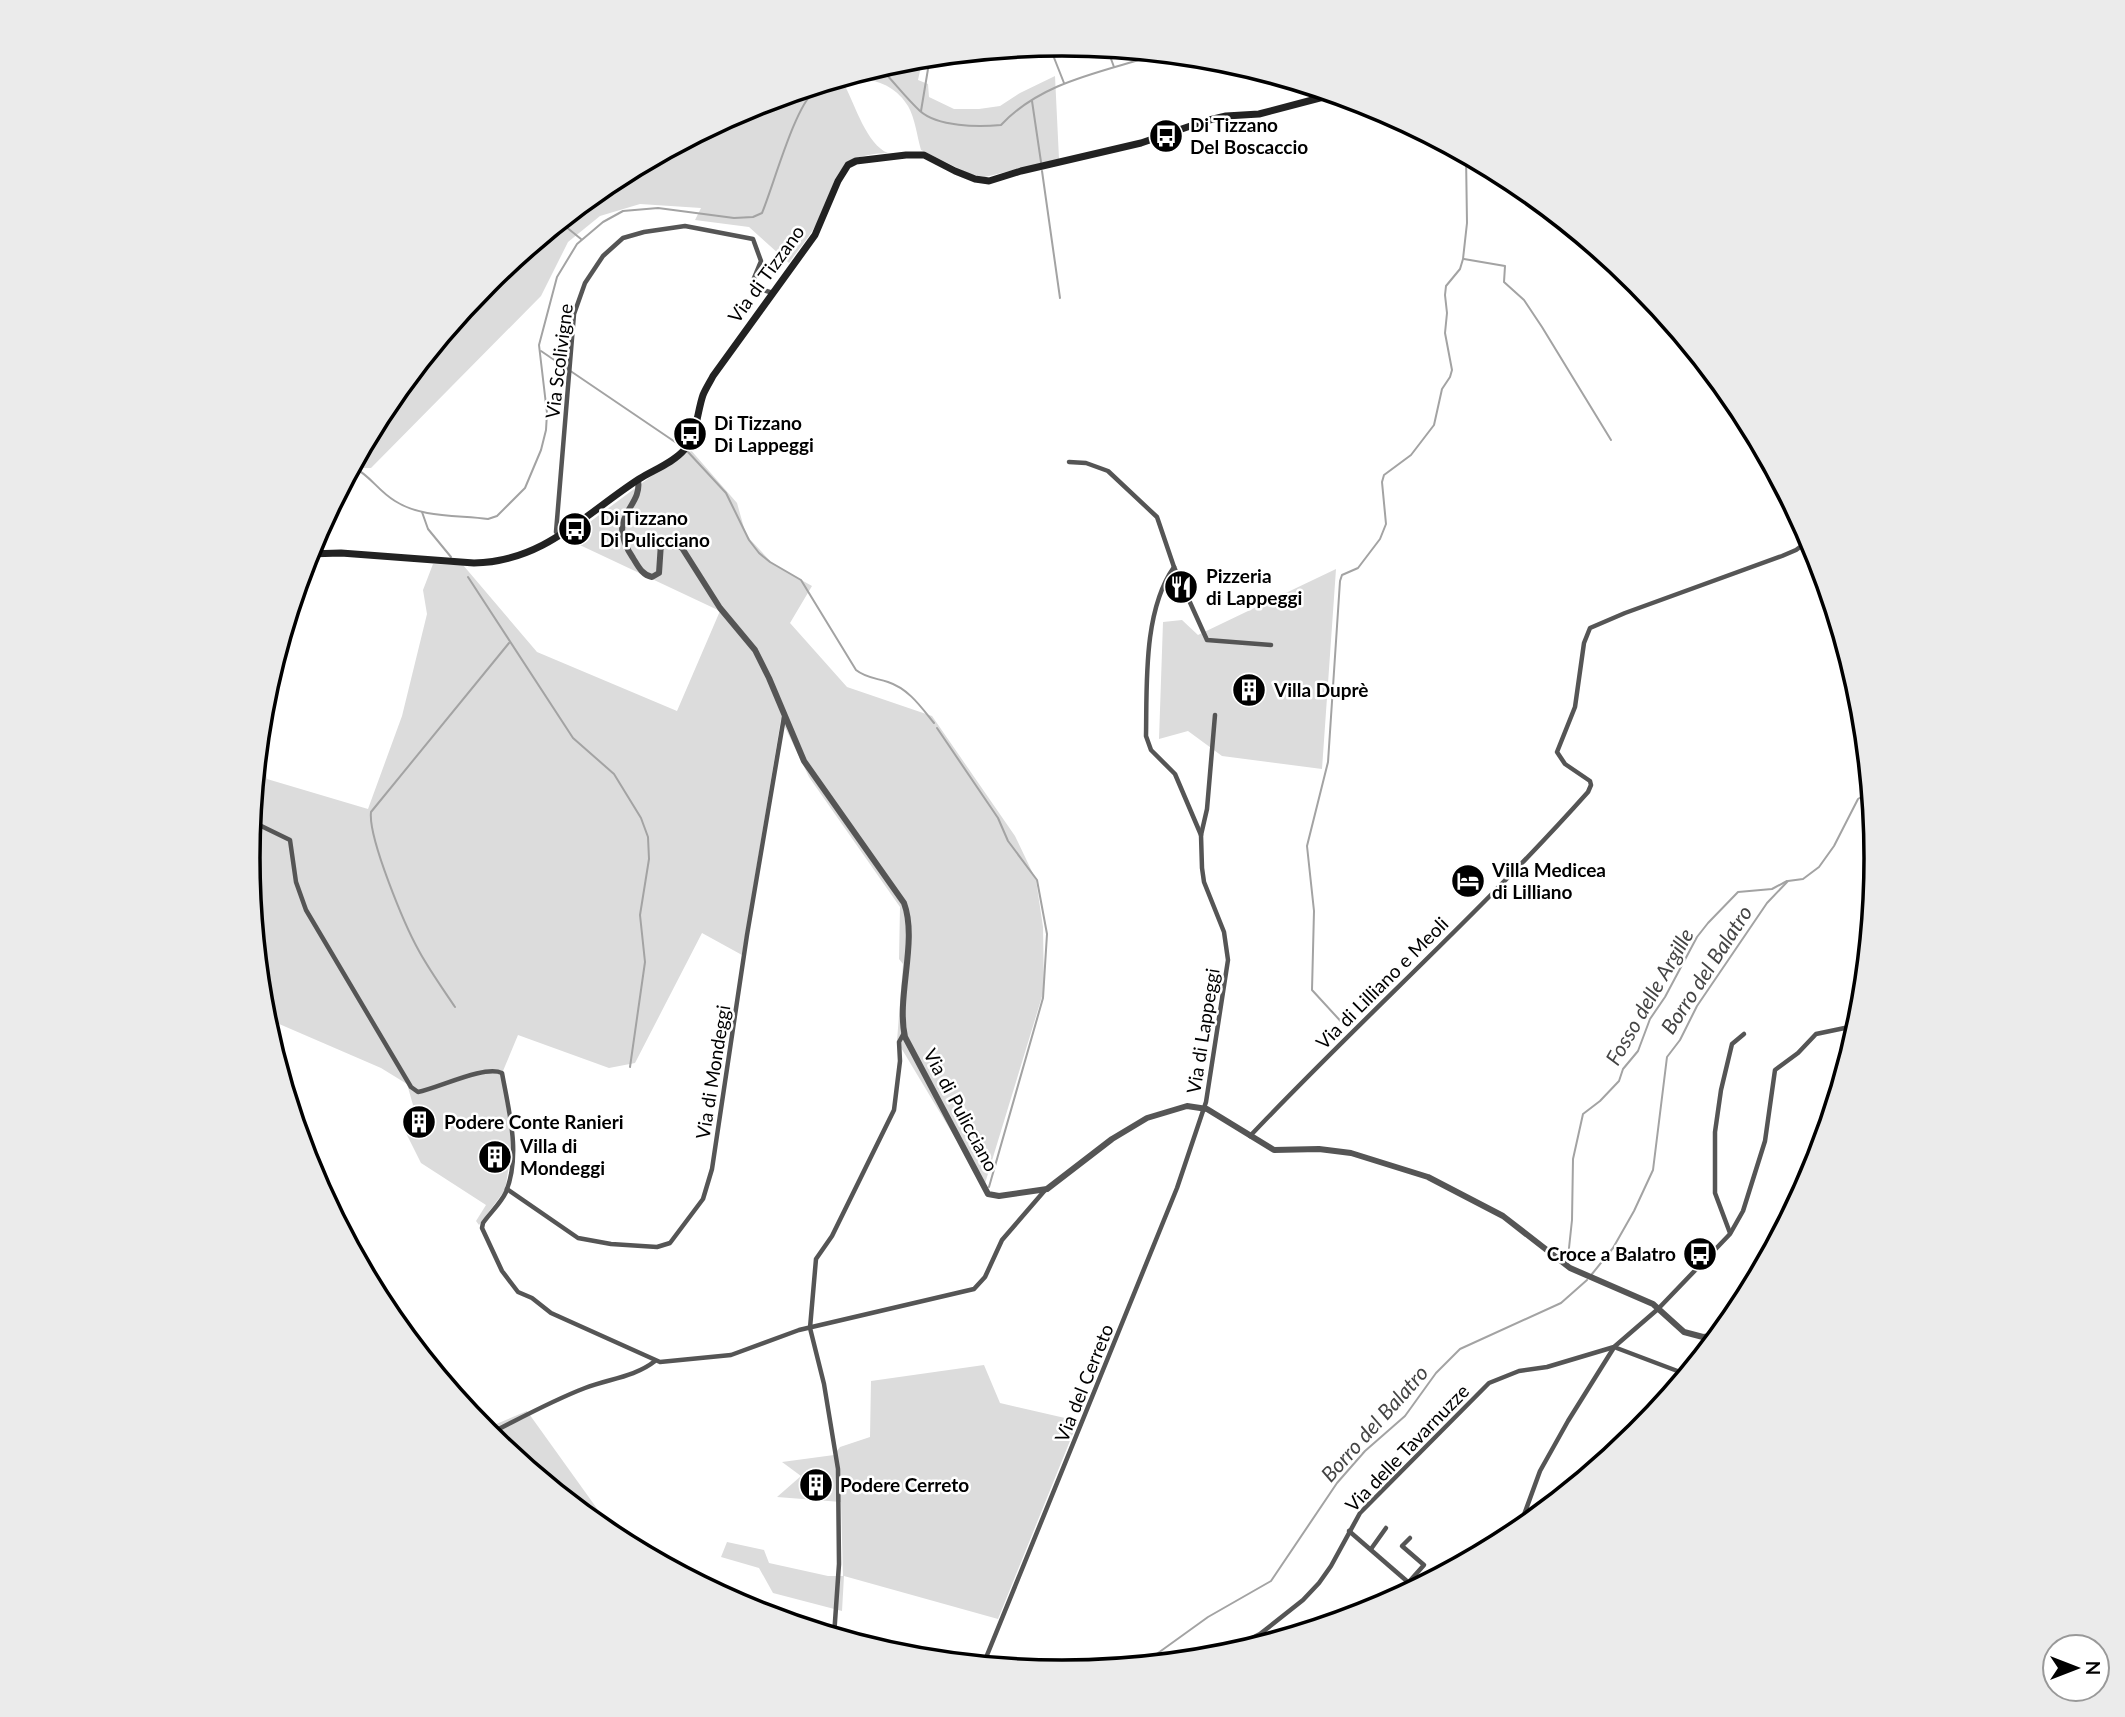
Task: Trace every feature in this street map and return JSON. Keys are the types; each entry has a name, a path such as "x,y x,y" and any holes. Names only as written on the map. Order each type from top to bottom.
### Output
{"main road":[{"name":"Via di Tizzano","path":"320,554 495,563 544,545 573,528 685,449 704,393 713,376 820,227 838,181 848,165 856,161 925,155 955,172 989,181 1141,143 1205,121 1226,116 1259,114 1318,98"}],"street":[{"name":"Via Scolivigne","path":"559,536 556,532 559,487 574,314 585,283 603,256 623,238 644,232 685,226 729,233 752,239 761,261 754,278 757,288 774,293"},
{"path":"1069,462 1086,463 1108,471 1157,517 1174,568 1206,640 1271,645"},
{"name":"Via di Pulicciano","path":"638,480 638,488 622,525 621,535 625,547 644,574 652,577 659,573 661,543 669,540 679,544 720,608 755,650 798,750 812,774 898,893 905,907 907,922 904,1034 988,1194 999,1196 1047,1189 1138,1122 1184,1107 1204,1108"},
{"name":"Via di Lilliano e Meoli","path":"1249,1136 1425,958 1495,892 1588,792 1590,780 1565,764 1557,752 1575,707 1584,643 1590,628 1783,556 1802,546"},
{"name":"Via di Lappeggi","path":"1174,568 1164,582 1152,621 1146,736 1151,750 1175,774 1201,835"},
{"name":"Via di Lappeggi","path":"1204,1108 1228,960 1224,932 1204,882 1201,835 1207,809 1216,715"},
{"name":"Via di Mondeggi","path":"507,1189 578,1238 611,1244 657,1247 670,1243 703,1199 712,1169 747,935 785,716"},
{"path":"261,826 290,840 296,882 306,911 411,1087 418,1092 482,1073 502,1073 513,1136 512,1164 504,1196 482,1228 511,1284 518,1292 532,1298 551,1313 656,1361"},
{"name":"Via delle Tavarnuzze","path":"1251,1638 1293,1610 1319,1583 1360,1513 1489,1383 1519,1371 1573,1361 1614,1347 1658,1309 1730,1234 1743,1211 1765,1141 1776,1070 1816,1034 1847,1027"},
{"path":"835,1627 839,1564 838,1469 824,1384 810,1328 810,1312 819,1252 832,1236 894,1110 900,1061 899,1042 904,1034"},
{"path":"1730,1234 1714,1193 1715,1132 1732,1044 1744,1034"},
{"path":"1204,1108 1275,1150 1338,1150 1366,1156 1423,1175 1503,1216 1570,1268 1650,1303 1681,1330 1706,1337"},
{"name":"Via del Cerreto","path":"986,1657 1172,1201 1204,1108"},
{"path":"498,1429 547,1404 588,1387 624,1377 656,1361 731,1355 799,1330 974,1289 985,1277 1002,1240 1047,1189"},
{"path":"799,1330 810,1312"},
{"path":"813,1342 814,1331 820,1325"},
{"path":"1524,1514 1540,1471 1614,1347 1679,1372"},
{"path":"1371,1549 1386,1528"},
{"path":"1349,1531 1407,1582"},
{"path":"1409,1582 1424,1565 1402,1546 1410,1538"}],"shaded area":[{"path":"920,69 918,80 928,84 929,97 954,109 979,109 1000,106 1055,76 1059,159 985,177 970,174 921,150 908,106 888,86 868,80"},
{"path":"845,86 862,124 874,142 888,153 857,158 840,171 816,224 789,263 749,227 695,220 701,208 640,204 600,216 568,242 541,296 371,468 362,468 395,413 426,370 459,329 533,255 617,191 661,164 755,117"},
{"path":"689,448 737,503 746,535 773,564 812,586 790,623 847,687 932,716 1015,836 1036,880 1043,927 1044,990 983,1190 963,1151 897,1041 903,964 899,959 900,907 809,777 781,719 742,955 702,933 635,1063 609,1068 518,1035 503,1071 498,1070 502,1076 512,1147 505,1190 479,1225 476,1221 486,1205 421,1163 405,1131 413,1105 407,1084 381,1068 277,1023 262,911 260,858 266,769 267,779 368,809 402,716 427,614 423,590 433,564 463,565 537,652 677,711 720,611 567,539"},
{"path":"1336,569 1322,769 1222,756 1188,731 1159,739 1163,622 1182,620 1198,635"},
{"path":"984,1365 1000,1403 1078,1421 998,1619 844,1576 842,1611 773,1593 759,1568 721,1557 727,1542 764,1550 769,1563 828,1576 843,1576 841,1502 777,1497 801,1476 782,1462 834,1455 840,1447 870,1437 871,1381"},
{"path":"527,1411 602,1515 533,1462 494,1425"}],"waterway":[{"path":"1053,56 1064,83"},
{"path":"1111,58 1114,67"},
{"path":"887,75 920,111 937,120 970,126 1001,125 1036,97 1055,87 1137,60"},
{"path":"921,111 928,68"},
{"path":"360,472 389,497 416,510 488,519 497,516 525,488 541,450 547,413 539,345 557,277 577,244 603,222 623,211 658,208 734,218 753,217 762,213 792,130 809,98"},
{"path":"1032,101 1041,162"},
{"path":"1346,1027 1312,990 1314,911 1307,846 1328,762 1340,581 1342,575 1358,568 1380,539 1386,524 1382,482 1384,475 1411,455 1434,425 1442,389 1450,377 1452,370 1445,333 1445,295 1446,286 1460,269 1463,259 1467,223 1466,165"},
{"path":"1042,171 1060,298"},
{"path":"567,228 581,239"},
{"path":"1464,259 1505,266 1504,282 1524,300 1611,440"},
{"path":"541,351 684,448"},
{"path":"688,452 726,493 749,540 759,553 801,580 856,670 902,689 934,723"},
{"path":"422,512 428,529 451,557"},
{"path":"468,577 573,738 614,774 641,818 648,837 649,859 640,915 645,962 630,1067"},
{"path":"455,1007 423,958 405,922 381,861 371,812 509,643"},
{"path":"937,728 998,818 1008,841 1037,880 1047,934 1043,998 989,1187"},
{"name":"Borro del Balatro","path":"1592,1274 1613,1248 1653,1170 1667,1057 1680,1040 1697,1006 1767,903 1788,881 1803,879 1819,867 1834,846 1858,799 1862,796"},
{"name":"Fosso delle Argille","path":"1569,1248 1573,1159 1583,1114 1619,1081 1623,1069 1638,1051 1650,1019 1697,937 1708,923 1738,892 1772,889 1787,881"},
{"name":"Borro del Balatro","path":"1155,1655 1208,1617 1271,1581 1337,1483 1365,1451 1405,1416 1436,1373 1460,1349 1561,1303 1587,1280"}],"place":[{"name":"Di Tizzano Del Boscaccio","path":"1166,136"},
{"name":"Di Tizzano Di Lappeggi","path":"690,434"},
{"name":"Di Tizzano Di Pulicciano","path":"575,529"},
{"name":"Pizzeria di Lappeggi","path":"1181,587"},
{"name":"Villa Duprè","path":"1249,690"},
{"name":"Villa Medicea di Lilliano","path":"1468,881"},
{"name":"Podere Conte Ranieri","path":"419,1122"},
{"name":"Villa di Mondeggi","path":"495,1157"},
{"name":"Croce a Balatro","path":"1700,1254"},
{"name":"Podere Cerreto","path":"816,1485"}]}
